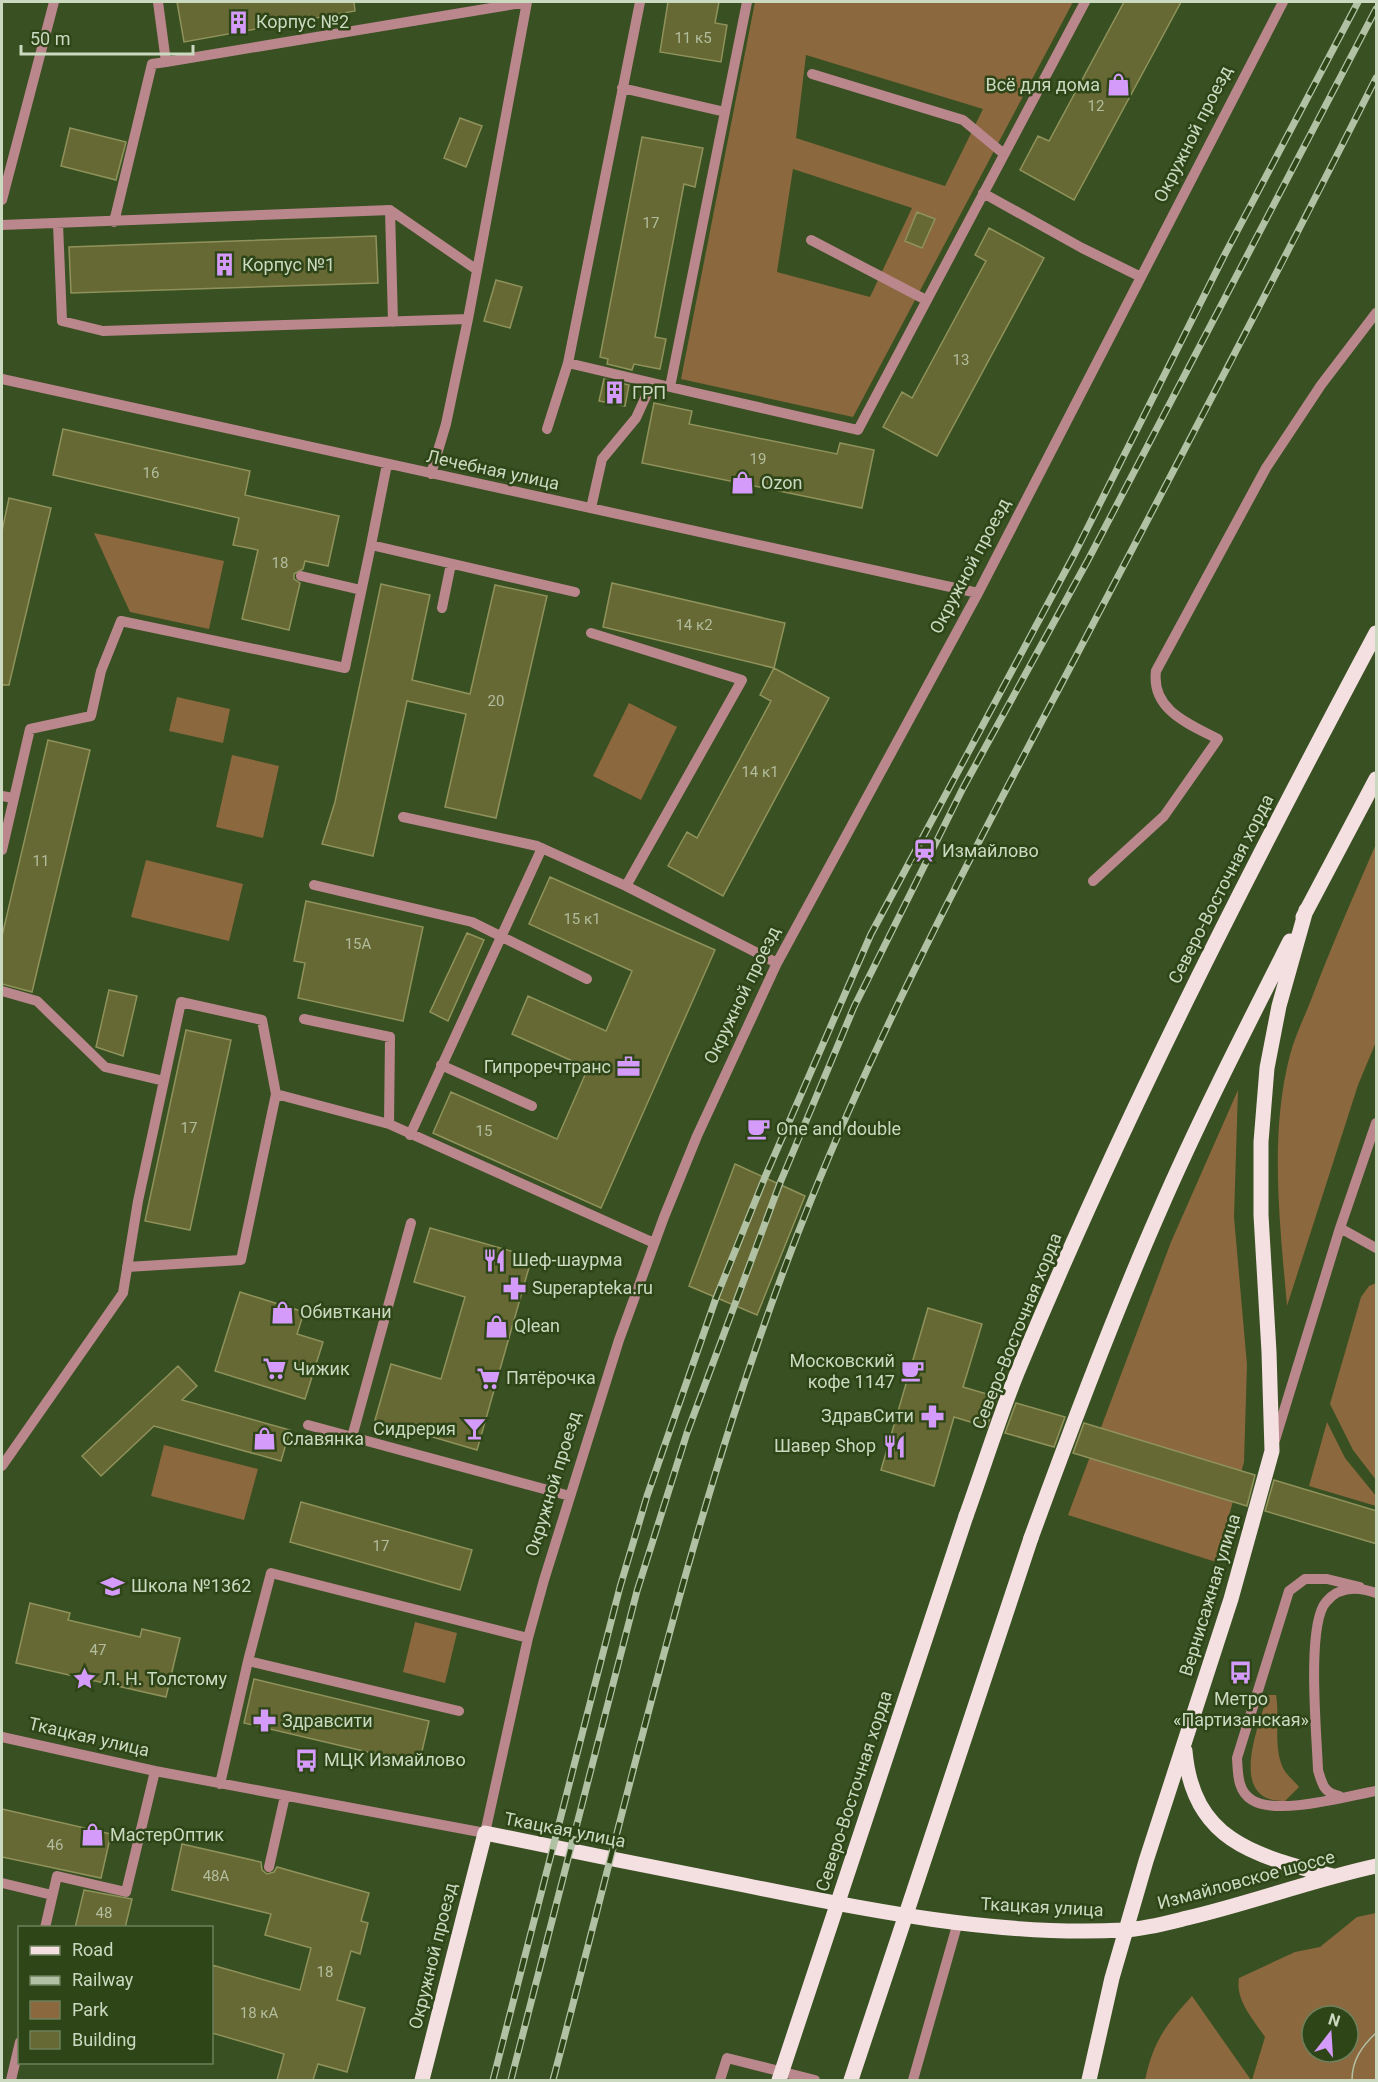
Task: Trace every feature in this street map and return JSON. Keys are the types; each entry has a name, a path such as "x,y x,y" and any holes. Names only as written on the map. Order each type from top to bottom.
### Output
{"main road":[{"name":"Северо-Восточная хорда","path":"779,2080 966,1516 1016,1376 1096,1190 1276,822 1377,633"},
{"path":"851,2080 1031,1538 1082,1398 1159,1211 1235,1049 1377,778"},
{"path":"1272,1451 1261,1215 1261,1142 1267,1068 1279,1006 1306,910"},
{"name":"Вернисажная улица","path":"1089,2080 1126,1930 1231,1599 1272,1451"},
{"path":"1184,1743 1187,1776 1196,1800 1211,1822 1226,1836 1263,1857 1333,1876"},
{"name":"Ткацкая улица","path":"485,1833 827,1903 958,1922 1054,1929 1126,1930"},
{"name":"Окружной проезд","path":"422,2080 485,1833"},
{"name":"Измайловское шоссе","path":"1126,1930 1209,1913 1333,1876 1377,1866"}],"street":[{"path":"2,200 54,2"},
{"path":"158,2 166,62"},
{"path":"114,222 152,64 527,2 468,319 446,424 431,474"},
{"path":"547,429 568,363 640,2"},
{"path":"670,387 747,2"},
{"path":"568,363 858,430 1085,2"},
{"name":"Окружной проезд","path":"485,1833 528,1638 570,1496 619,1340 654,1243 697,1136 777,963 978,593 1283,2"},
{"path":"812,74 963,120 1004,154"},
{"path":"622,88 725,112"},
{"path":"983,193 1082,248 1141,277"},
{"path":"2,225 390,210 477,270"},
{"path":"390,210 393,322"},
{"path":"58,224 62,321 103,331 468,319"},
{"path":"811,240 926,300"},
{"path":"1093,881 1164,816 1218,739 1178,718 1160,699 1154,686 1156,671 1266,468 1322,385 1377,313"},
{"name":"Лечебная улица","path":"2,379 978,593"},
{"path":"591,508 602,459 636,418 652,383"},
{"path":"2,850 30,729 91,716 100,671 121,621 345,668 387,464"},
{"path":"371,545 574,592"},
{"path":"442,608 452,564"},
{"path":"302,576 361,590"},
{"path":"591,633 742,680 626,886"},
{"path":"2,795 14,798"},
{"path":"403,817 542,848 626,886 777,963"},
{"path":"410,1135 542,848"},
{"path":"314,885 472,922 501,939 587,979"},
{"path":"2,991 37,1001 105,1067 164,1081"},
{"path":"2,1466 123,1293 127,1267 164,1081 181,1002 262,1020 276,1094 241,1260 127,1267"},
{"path":"304,1019 390,1037 389,1124"},
{"path":"441,1065 532,1106"},
{"path":"276,1094 389,1124 654,1243"},
{"name":"Вернисажная улица","path":"1272,1451 1340,1228 1377,1123"},
{"path":"1365,1153 1377,1145"},
{"path":"1365,1153 1377,1157"},
{"path":"352,1437 411,1223"},
{"path":"1340,1228 1377,1248"},
{"path":"308,1425 570,1496"},
{"path":"220,1784 271,1573 528,1638"},
{"path":"1377,1593 1327,1579 1305,1579 1289,1591 1237,1758 1238,1782 1251,1799 1267,1805 1289,1806 1377,1790"},
{"path":"1342,1797 1331,1794 1323,1787 1318,1770 1314,1636 1325,1602 1341,1591 1360,1587"},
{"path":"248,1661 459,1711"},
{"name":"Ткацкая улица","path":"2,1737 220,1784 485,1833"},
{"path":"45,1926 57,1876 126,1892 155,1771"},
{"path":"269,1867 285,1796"},
{"path":"2,1883 52,1895"},
{"path":"914,2080 958,1922"},
{"path":"11,2080 18,2050"},
{"path":"720,2080 726,2058 815,2080"}],"green space":[{"path":"755,2 1073,2 853,417 681,379","holes":["806,55 983,109 945,186 796,138","793,169 912,208 870,297 777,272","917,212 934,219 922,248 905,241"]},
{"path":"94,533 224,561 209,629 130,612"},
{"path":"177,697 230,709 223,743 169,731"},
{"path":"629,703 677,727 641,800 593,776"},
{"path":"232,755 279,766 263,838 216,827"},
{"path":"1376,844 1376,1042 1358,1085 1287,1306 1278,1180 1280,1116 1284,1085 1297,1034"},
{"path":"146,860 243,884 229,941 131,917"},
{"path":"1238,1090 1234,1217 1247,1365 1244,1462 1216,1562 1068,1515 1171,1242"},
{"path":"1376,1283 1376,1480 1353,1450 1330,1404 1361,1297 1369,1286"},
{"path":"1327,1422 1345,1458 1376,1496 1376,1506 1309,1486"},
{"path":"164,1445 258,1469 244,1520 151,1496"},
{"path":"415,1622 457,1633 445,1683 403,1672"},
{"path":"1268,1695 1276,1695 1277,1741 1280,1759 1284,1770 1299,1787 1285,1801 1267,1798 1256,1789 1251,1776 1254,1742"},
{"path":"1376,1913 1376,2080 1252,2080 1265,2037 1242,2002 1238,1986 1239,1978 1295,1952 1320,1947 1357,1917"},
{"path":"1192,1996 1251,2080 1145,2080 1152,2054 1162,2034"}],"building":[{"name":"Корпус №2","path":"177,2 354,2 355,11 184,42"},
{"path":"668,2 719,2 715,23 727,25 721,62 660,52"},
{"path":"1124,2 1181,2 1074,200 1020,170 1038,136 1049,141"},
{"path":"460,118 482,126 466,167 444,158"},
{"path":"70,128 126,142 116,180 61,166"},
{"path":"642,137 703,148 695,187 684,184 655,337 666,339 660,369 634,364 632,370 607,364 608,359 600,357"},
{"path":"917,212 935,219 922,248 905,241"},
{"path":"989,228 1044,258 937,456 883,427 902,392 912,398 986,261 975,255"},
{"name":"Корпус №1","path":"376,236 378,283 71,293 69,247"},
{"path":"496,280 522,287 510,328 484,321"},
{"name":"ГРП","path":"604,379 629,385 625,406 599,401"},
{"path":"654,403 692,411 689,424 837,454 840,443 874,450 862,508 642,463"},
{"path":"63,429 250,471 245,495 339,516 328,566 305,561 303,569 294,574 294,579 300,583 289,630 242,619 258,550 233,545 239,518 53,475"},
{"path":"9,498 51,508 9,685 2,685 2,531"},
{"path":"612,583 785,623 774,668 603,627"},
{"path":"381,584 430,595 412,680 470,694 495,585 547,596 496,818 445,807 466,714 407,701 373,856 322,844 335,802"},
{"path":"774,668 829,698 723,896 668,866 687,832 697,838 771,701 760,695"},
{"path":"48,740 90,750 32,992 2,984 2,936"},
{"path":"550,877 715,950 601,1208 433,1133 451,1092 557,1139 588,1068 512,1034 528,996 606,1031 632,971 529,924"},
{"path":"306,901 423,927 403,1021 298,998 305,963 294,961"},
{"path":"467,933 484,940 448,1021 430,1012"},
{"path":"109,990 137,996 123,1056 96,1047"},
{"path":"186,1030 231,1040 190,1230 145,1221"},
{"path":"735,1164 805,1196 757,1315 689,1286"},
{"path":"430,1228 532,1257 477,1450 375,1420 391,1364 441,1379 465,1297 414,1282"},
{"path":"240,1292 304,1312 297,1334 323,1342 305,1399 215,1371"},
{"path":"928,1308 982,1324 963,1387 997,1397 987,1427 954,1417 934,1486 881,1470"},
{"path":"178,1366 197,1386 182,1400 290,1430 281,1461 154,1426 101,1476 82,1456"},
{"path":"1016,1403 1065,1417 1054,1447 1005,1433"},
{"path":"1084,1423 1255,1475 1247,1506 1073,1453"},
{"path":"1274,1480 1377,1511 1377,1544 1265,1511"},
{"path":"301,1502 472,1550 460,1590 290,1542"},
{"path":"30,1603 70,1613 68,1620 140,1637 142,1629 180,1638 166,1697 16,1663"},
{"path":"254,1679 429,1721 419,1764 244,1723"},
{"path":"2,1809 111,1834 101,1878 2,1857"},
{"path":"182,1844 261,1862 262,1870 267,1874 274,1872 277,1867 369,1893 361,1921 368,1923 360,1954 351,1951 337,2000 365,2008 347,2072 318,2064 313,2080 277,2080 284,2054 213,2033 213,1965 300,1990 311,1948 265,1935 271,1914 172,1890"},
{"path":"84,1890 132,1899 125,1926 75,1926"}],"tram line":[{"path":"1352,2080 1352,2073 1359,2054 1376,2033"}],"railway":[{"path":"493,2080 620,1587 647,1496 716,1298 765,1177 871,934 1075,553 1225,254 1358,2"},
{"path":"511,2080 637,1591 687,1433 780,1183 854,1007 963,788 1088,560 1376,9"},
{"path":"553,2080 668,1636 700,1526 733,1416 770,1308 811,1200 871,1062 936,927 1376,78"}],"place":[{"name":"Корпус №2","path":"238,22"},
{"name":"Всё для дома","path":"1118,85"},
{"name":"Корпус №1","path":"224,265"},
{"name":"ГРП","path":"614,393"},
{"name":"Ozon","path":"743,483"},
{"name":"Измайлово","path":"924,851"},
{"name":"Гипроречтранс","path":"629,1067"},
{"name":"One and double","path":"758,1129"},
{"name":"Шеф-шаурма","path":"494,1260"},
{"name":"Superapteka.ru","path":"514,1288"},
{"name":"Обивткани","path":"282,1312"},
{"name":"Qlean","path":"496,1326"},
{"name":"Чижик","path":"275,1369"},
{"name":"Московский кофе 1147","path":"913,1371"},
{"name":"Пятёрочка","path":"488,1378"},
{"name":"ЗдравСити","path":"932,1416"},
{"name":"Сидрерия","path":"474,1429"},
{"name":"Славянка","path":"264,1439"},
{"name":"Шавер Shop","path":"894,1446"},
{"name":"Школа №1362","path":"113,1586"},
{"name":"Метро «Партизанская»","path":"1241,1673"},
{"name":"Л. Н. Толстому","path":"85,1679"},
{"name":"Здравсити","path":"264,1721"},
{"name":"МЦК Измайлово","path":"306,1760"},
{"name":"МастерОптик","path":"92,1835"}]}
